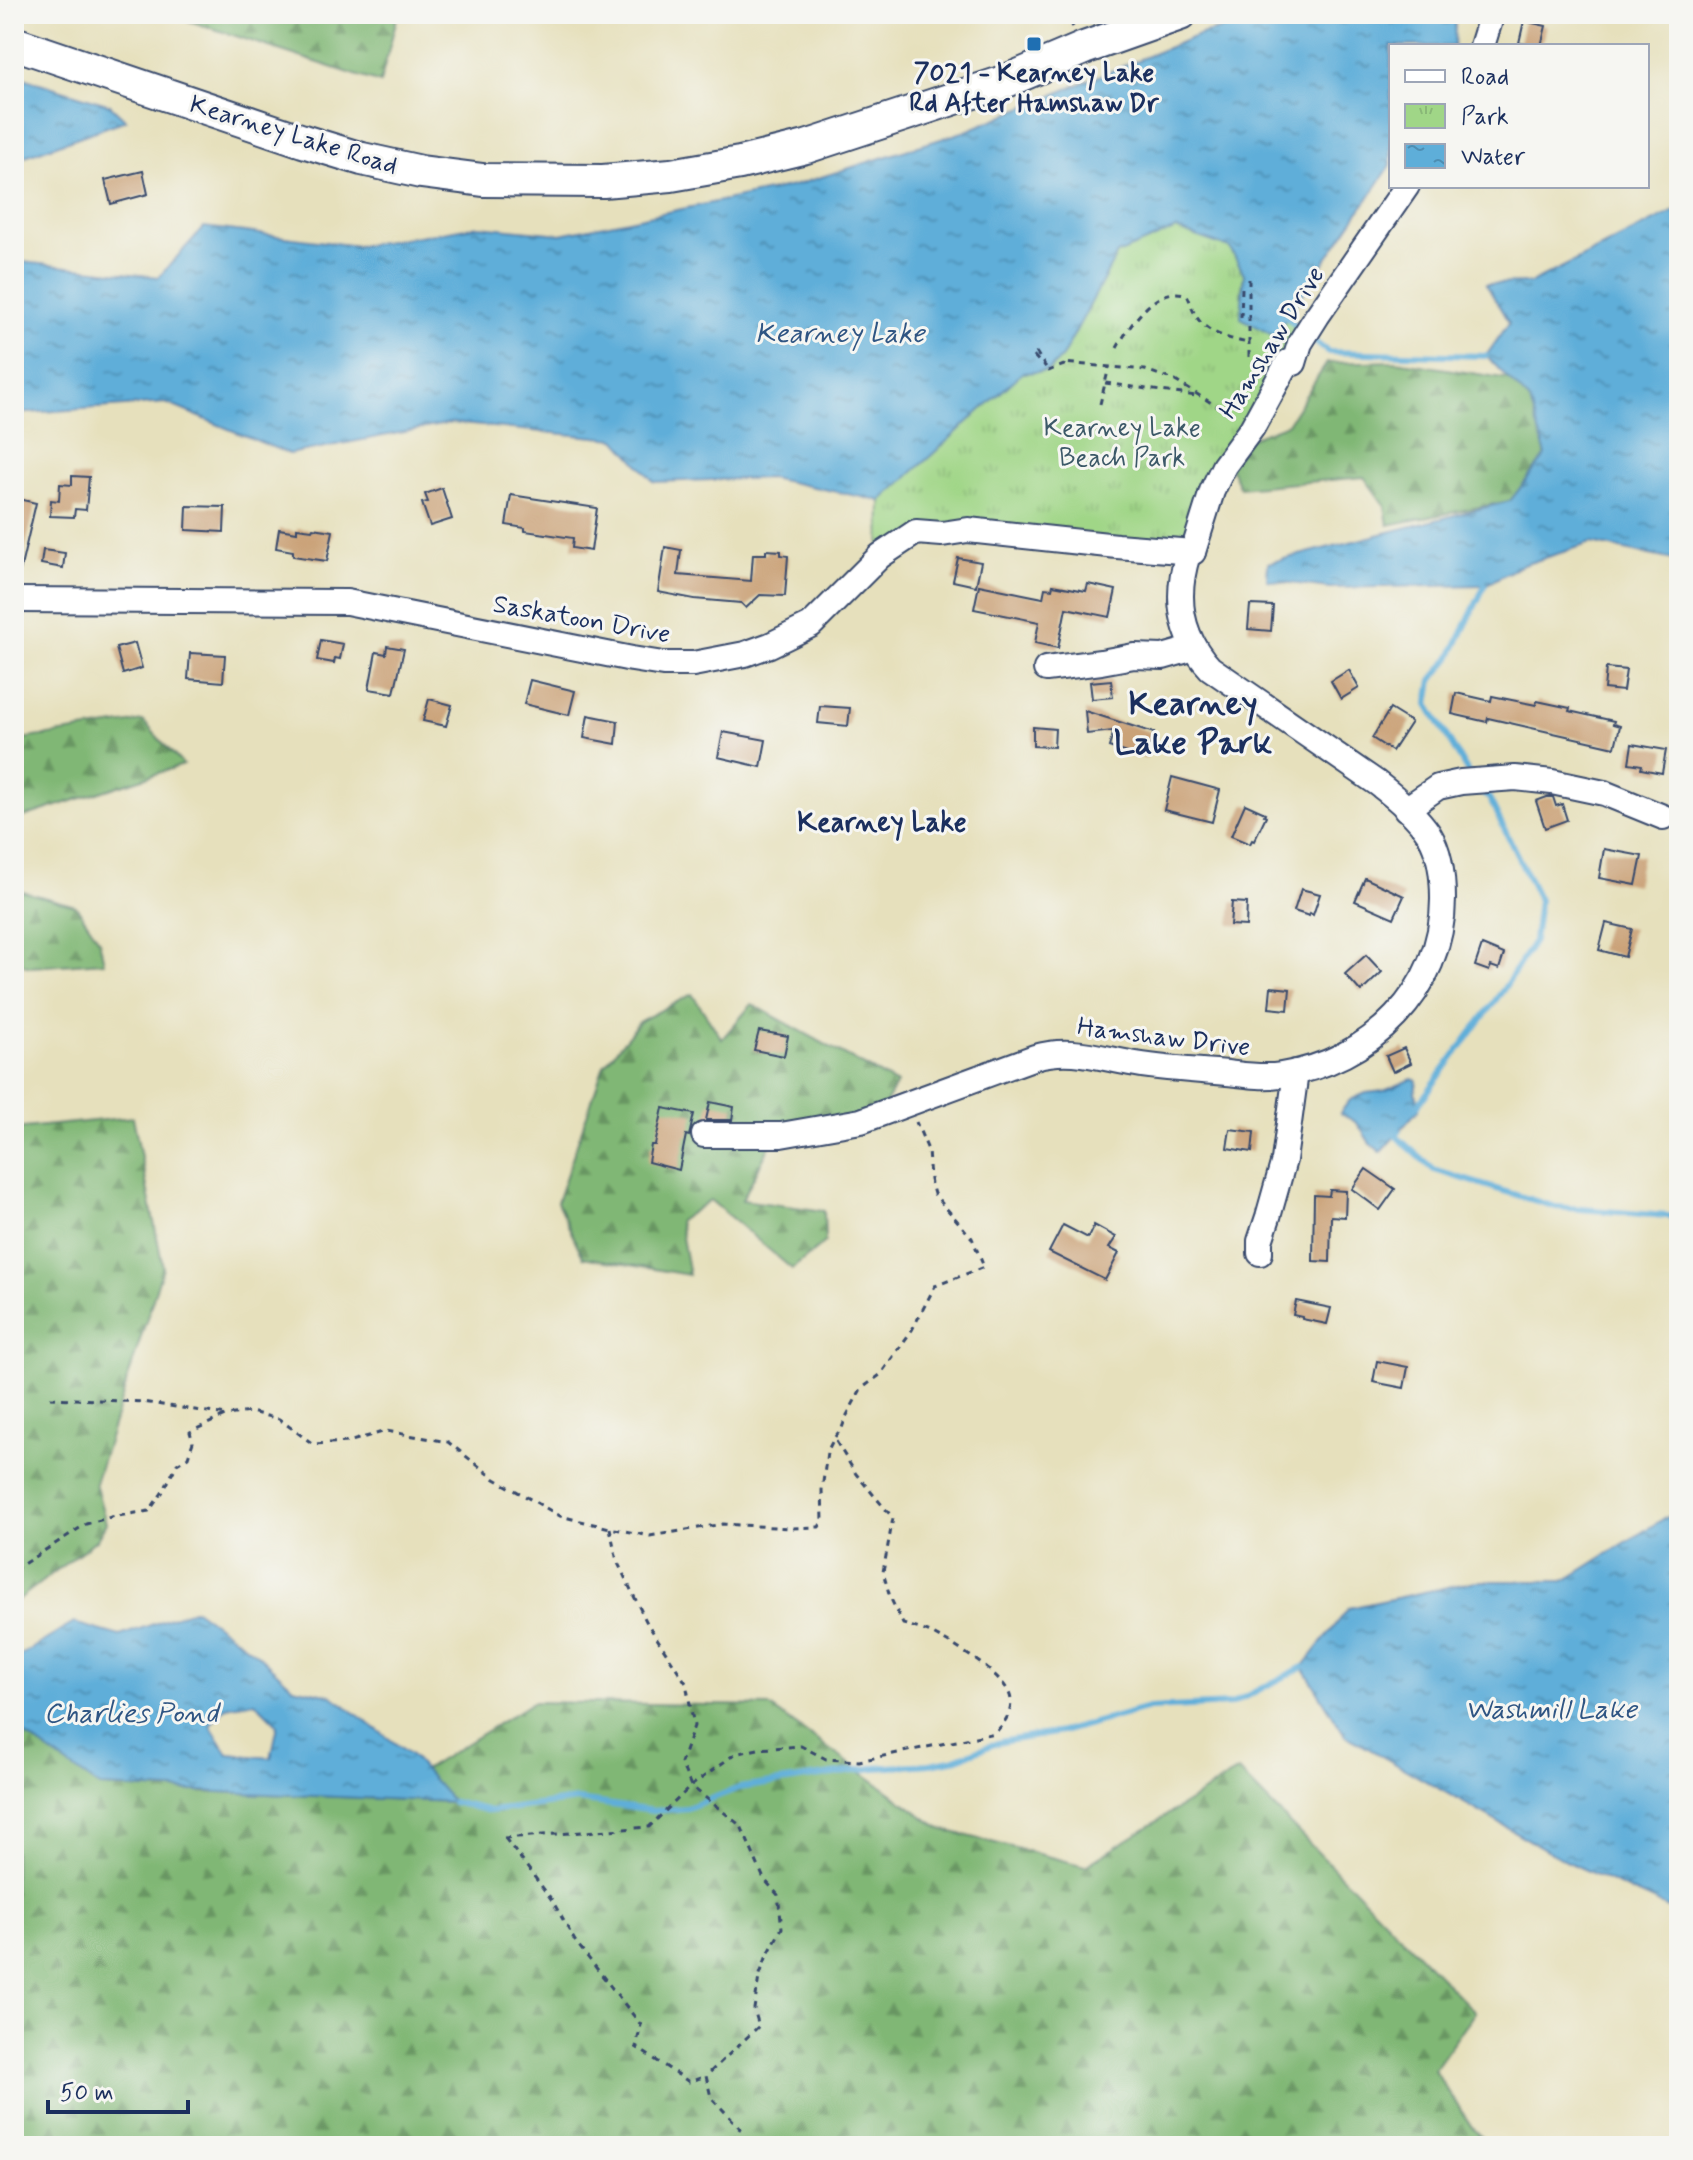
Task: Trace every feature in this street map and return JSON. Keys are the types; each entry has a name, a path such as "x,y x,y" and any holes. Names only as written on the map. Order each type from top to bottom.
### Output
{"main road":[{"name":"Kearney Lake Road","path":"14,43 362,159 421,172 483,180 603,181 699,170 806,147 1004,82 1084,48 1180,14"}],"street":[{"path":"1483,44 1492,14"},
{"name":"Hamshaw Drive","path":"704,1135 755,1136 809,1132 861,1121 1035,1057 1065,1051 1130,1063 1254,1076 1280,1075 1335,1059 1366,1043 1405,1007 1431,962 1441,928 1441,876 1429,834 1393,795 1319,741 1217,675 1193,645 1182,616 1180,595 1188,554 1193,552 1212,491 1224,466 1252,428 1288,362 1294,363 1300,343 1315,320 1406,188"},
{"name":"Saskatoon Drive","path":"14,600 347,602 632,659 663,664 693,664 745,654 811,625 880,556 916,532 942,534 968,530 1193,552"},
{"path":"1046,669 1134,656 1163,657 1193,645"},
{"path":"1406,809 1438,787 1515,778 1604,793 1663,817"},
{"path":"1260,1253 1260,1241 1284,1160 1296,1072"}],"path":[{"path":"1249,279 1249,362"},
{"path":"1241,318 1242,288"},
{"path":"1117,348 1136,318 1164,296 1180,292 1187,295 1195,316 1207,328 1248,343"},
{"path":"1035,354 1048,371 1064,363 1145,370 1172,379 1252,428"},
{"path":"1100,404 1109,367"},
{"path":"1105,383 1202,396"},
{"path":"50,1398 143,1402 227,1415 251,1412 279,1419 313,1444 348,1442 386,1431 448,1442 495,1479 560,1516 650,1536 723,1524 819,1527 823,1520 822,1490 827,1452 861,1389 880,1375 912,1330 935,1286 984,1267 972,1238 934,1194 928,1150 909,1104"},
{"path":"14,1570 86,1524 149,1511 177,1464 188,1457 193,1442 190,1432 227,1415"},
{"path":"610,1528 617,1561 647,1623 686,1683 694,1726 681,1763 691,1786 741,1826 764,1879 778,1895 782,1928 759,1977 754,2009 759,2026 706,2076 689,2082 636,2047 641,2025 575,1941 552,1900 504,1838 649,1827 691,1786 735,1754 801,1746 826,1759 859,1761 995,1733 1009,1717 1011,1697 1003,1684 975,1659 931,1633 903,1624 890,1597 883,1572 893,1518 856,1474 834,1438"},
{"path":"706,2076 711,2097 740,2128 730,2146"}],"green space":[{"path":"168,14 398,14 380,83"},
{"name":"Kearney Lake Beach Park","path":"1176,229 1230,248 1244,274 1241,295 1274,335 1287,318 1308,336 1238,449 1193,552 942,534 880,556 881,501 1022,373 1048,371 1062,357 1117,254"},
{"path":"1396,361 1509,379 1530,401 1546,455 1510,501 1388,525 1385,506 1364,477 1240,488 1230,467 1248,439 1287,424 1327,363"},
{"path":"143,721 183,765 14,820 14,740"},
{"path":"14,889 76,906 99,940 104,962 30,967 14,962"},
{"path":"692,994 722,1039 752,1004 897,1084 871,1128 771,1144 742,1200 824,1211 825,1242 792,1269 710,1200 679,1221 689,1275 583,1257 557,1202 604,1065 640,1021"},
{"path":"133,1117 163,1267 95,1483 106,1523 96,1540 14,1603 14,1129"},
{"path":"533,1702 769,1706 941,1829 1085,1866 1238,1771 1475,2012 1434,2070 1474,2130 1490,2146 14,2146 14,1727 101,1787 452,1802 424,1770"}],"water":[{"name":"Kearney Lake","path":"1286,14 1452,14 1455,25 1454,44 1389,44 1389,168 1274,336 1241,318 1244,274 1230,248 1176,229 1117,254 1062,357 1048,371 1022,373 881,501 770,478 654,482 616,439 451,423 289,454 166,403 14,414 14,261 159,277 204,227 358,246 479,226 561,234 793,186 966,131 1201,34"},
{"path":"14,75 110,105 126,120 14,160"},
{"path":"1679,211 1679,561 1591,543 1520,566 1485,585 1329,588 1267,580 1268,563 1510,501 1546,455 1530,401 1486,356 1509,323 1486,284 1531,283"},
{"path":"1412,1079 1417,1081 1415,1093 1418,1110 1381,1152 1370,1143 1357,1123 1340,1113 1350,1100"},
{"name":"Washmill Lake","path":"1679,1509 1679,1913 1566,1861 1345,1735 1303,1667 1349,1608 1476,1581 1564,1581"},
{"name":"Charlies Pond","path":"195,1609 257,1654 293,1687 331,1695 412,1756 453,1802 100,1787 14,1727 14,1659 74,1623 120,1636","holes":["255,1702 278,1725 271,1758 228,1754 210,1725 226,1707"]}],"building":[{"path":"1524,21 1546,26 1542,44 1519,43"},
{"path":"143,171 148,194 111,204 105,180"},
{"path":"72,476 89,477 86,510 75,509 74,517 50,516 51,500 59,501 60,484 72,485"},
{"path":"442,488 452,519 430,526 422,503 428,502 425,494"},
{"path":"511,495 597,508 591,551 572,548 573,538 506,525"},
{"path":"14,498 36,503 20,571 14,571"},
{"path":"187,506 225,507 224,532 186,530"},
{"path":"297,528 333,531 327,561 293,556 293,551 276,548 279,529 297,532"},
{"path":"665,547 681,550 678,575 751,581 753,554 766,554 766,550 781,551 781,555 788,556 785,596 760,595 746,608 741,603 658,592"},
{"path":"43,550 65,553 63,568 41,564"},
{"path":"958,558 981,562 976,586 953,581"},
{"path":"1088,584 1116,590 1110,617 1066,608 1058,648 1035,643 1039,622 974,609 979,585 1043,598 1045,588 1052,589 1053,585 1086,591"},
{"path":"1250,605 1273,606 1271,631 1248,629"},
{"path":"321,640 343,644 340,659 335,658 334,663 317,660"},
{"path":"135,643 142,668 123,674 116,648"},
{"path":"387,646 404,649 394,693 369,689 376,652 386,654"},
{"path":"190,653 225,655 223,682 188,679"},
{"path":"1606,668 1626,670 1623,691 1604,689"},
{"path":"1349,670 1359,688 1341,699 1331,681"},
{"path":"530,680 575,691 569,715 524,704"},
{"path":"1111,680 1113,697 1092,699 1090,682"},
{"path":"1456,693 1491,701 1492,696 1536,705 1537,701 1614,721 1613,724 1620,726 1615,747 1488,718 1487,722 1452,714"},
{"path":"429,699 452,705 446,726 423,721"},
{"path":"820,706 850,708 848,726 818,723"},
{"path":"1390,709 1411,722 1392,751 1372,738"},
{"path":"1085,711 1154,733 1146,759 1109,747 1114,731 1087,734"},
{"path":"588,715 618,721 616,744 584,738"},
{"path":"1033,727 1055,729 1054,747 1033,746"},
{"path":"723,732 766,740 761,767 718,757"},
{"path":"1632,744 1666,750 1662,773 1629,763"},
{"path":"1172,777 1220,790 1212,822 1164,810"},
{"path":"1553,797 1556,806 1562,804 1567,820 1545,828 1536,801"},
{"path":"1245,804 1266,816 1250,844 1231,836"},
{"path":"1604,849 1642,856 1636,885 1599,878"},
{"path":"1365,878 1404,896 1394,918 1355,901"},
{"path":"1301,889 1320,894 1313,915 1294,911"},
{"path":"1232,902 1247,903 1246,926 1230,925"},
{"path":"1606,923 1632,929 1625,957 1599,950"},
{"path":"1482,945 1504,954 1499,969 1491,966 1489,971 1475,966"},
{"path":"1366,955 1382,972 1361,992 1345,974"},
{"path":"1271,987 1290,989 1288,1010 1269,1008"},
{"path":"759,1031 788,1036 784,1056 754,1050"},
{"path":"1404,1048 1411,1063 1393,1072 1386,1056"},
{"path":"710,1102 734,1107 732,1120 706,1120"},
{"path":"663,1108 694,1114 679,1170 648,1162"},
{"path":"1230,1129 1254,1132 1252,1152 1227,1148"},
{"path":"1366,1169 1395,1189 1380,1210 1352,1189"},
{"path":"1330,1190 1346,1191 1345,1217 1331,1216 1330,1262 1313,1261 1314,1195 1329,1196"},
{"path":"1063,1225 1088,1238 1094,1225 1116,1237 1109,1248 1119,1253 1105,1280 1049,1252"},
{"path":"1296,1301 1331,1308 1327,1324 1293,1315"},
{"path":"1377,1361 1408,1367 1404,1388 1373,1382"}],"waterway":[{"path":"1287,318 1302,331"},
{"path":"1310,338 1328,352 1486,356"},
{"path":"1470,776 1428,704 1432,680 1450,658 1485,585"},
{"path":"1415,1109 1503,990 1534,941 1539,900 1489,798 1476,790"},
{"path":"1399,1131 1395,1135 1434,1170 1556,1207 1679,1217"},
{"path":"453,1802 490,1811 578,1800 653,1811 687,1808 739,1788 952,1760 1000,1742 1061,1732 1149,1708 1231,1704 1303,1667"}],"place":[{"name":"7021 - Kearney Lake Rd After Hamshaw Dr","path":"1034,44"}],"district":[{"name":"Kearney Lake Park","path":"1193,722"},
{"name":"Kearney Lake","path":"882,821"}]}
